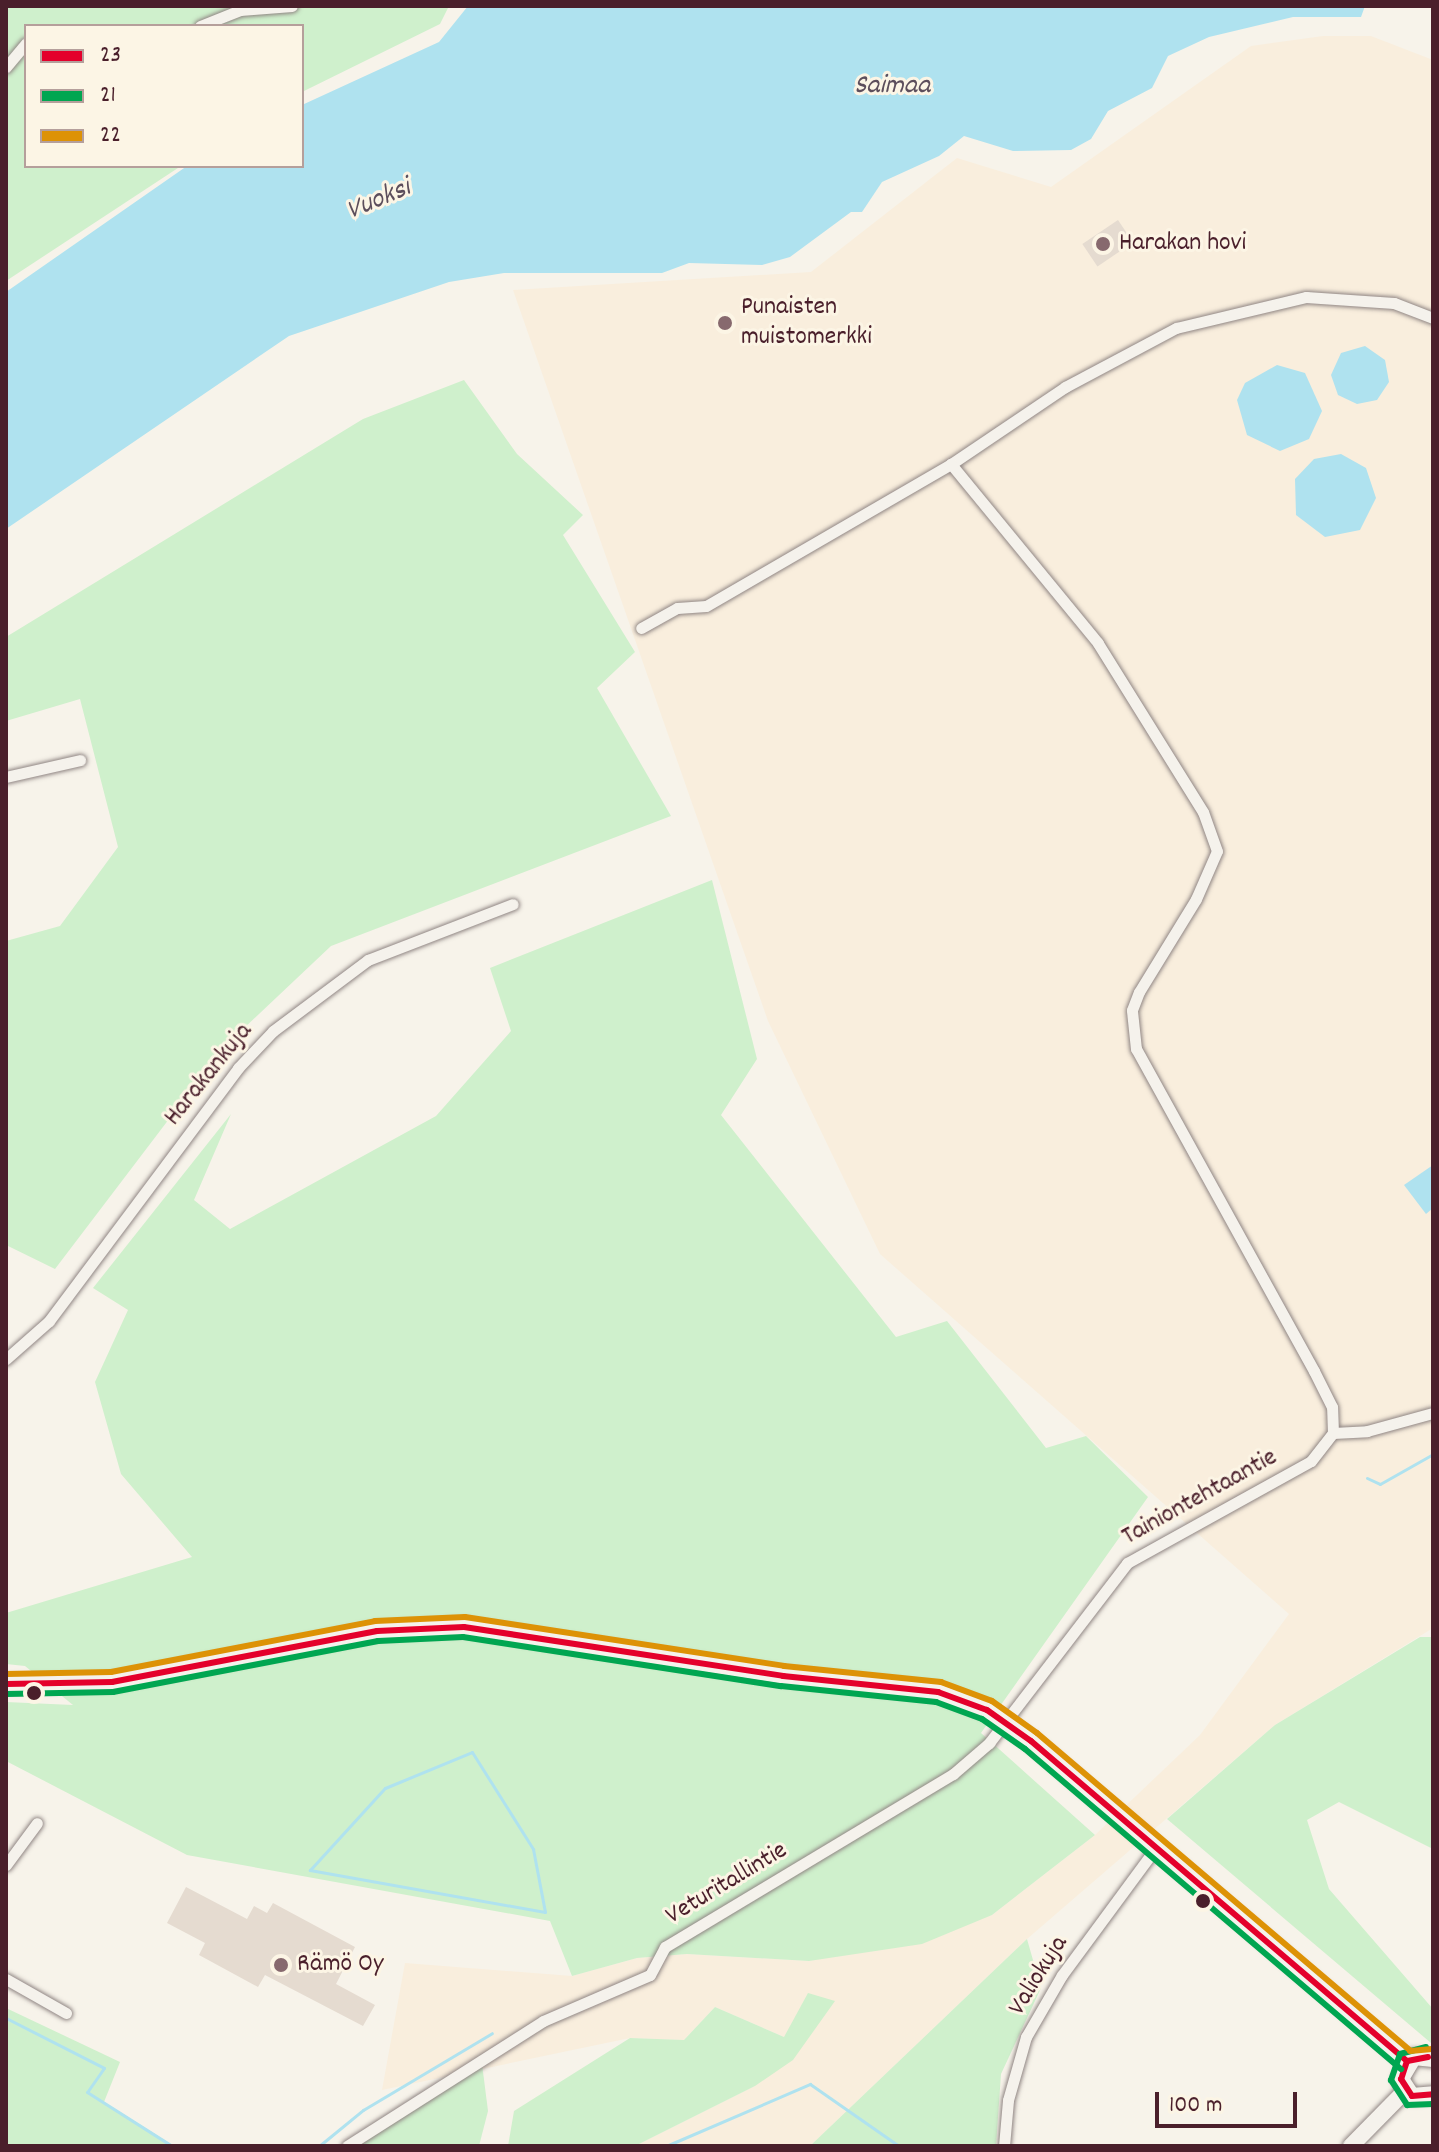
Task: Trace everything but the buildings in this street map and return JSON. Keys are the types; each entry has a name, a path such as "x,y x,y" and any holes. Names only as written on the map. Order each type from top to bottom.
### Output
{"street":[{"path":"205,24 240,10 292,6"},
{"path":"6,67 24,45"},
{"path":"641,628 677,608 706,606 951,464 1065,387 1176,328 1306,297 1394,303 1433,318"},
{"path":"951,464 1098,643 1203,812 1217,851 1196,899 1139,992 1132,1010 1136,1049 1314,1371 1332,1407 1333,1433 1367,1431 1433,1413"},
{"path":"6,777 80,760"},
{"name":"Harakankuja","path":"6,1359 34,1340 238,1068 273,1031 368,960 513,904"},
{"name":"Tainiontehtaantie","path":"1005,1721 1127,1563 1311,1461 1333,1433"},
{"path":"6,1684 112,1682 377,1631 464,1627 783,1676 938,1692 1005,1721 1407,2061 1433,2059"},
{"name":"Veturitallintie","path":"347,2146 543,2021 650,1975 665,1947 935,1786 979,1753 1005,1721"},
{"path":"6,1865 37,1823"},
{"name":"Valiokuja","path":"1004,2146 1008,2100 1026,2037 1062,1975 1155,1849"},
{"path":"6,1979 66,2013"},
{"path":"1407,2061 1401,2079 1406,2090 1421,2098 1433,2094"},
{"path":"1351,2146 1406,2090"}],"shaded area":[{"path":"1323,36 1371,36 1433,60 1433,1628 1275,1725 1027,1939 810,2146 635,2146 755,2086 784,2037 715,2007 684,2040 630,2038 382,2090 405,1963 572,1976 637,1958 687,1954 809,1961 992,1915 1095,1835 1200,1735 1289,1614 880,1254 768,1021 513,290 811,272 957,158 1051,187 1251,46"}],"green space":[{"path":"6,6 449,6 440,24 304,91 304,24 24,24 24,168 178,168 6,281"},
{"path":"464,380 517,454 583,515 563,535 635,652 597,688 671,816 331,946 223,1048 55,1269 6,1245 6,941 60,926 118,847 80,699 6,721 6,637 363,419"},
{"path":"712,880 757,1059 721,1115 896,1337 947,1321 1046,1448 1086,1436 1148,1497 981,1733 1095,1835 992,1915 922,1944 809,1961 687,1954 637,1958 572,1976 550,1921 187,1855 6,1761 6,1702 73,1705 25,1666 6,1664 6,1613 192,1557 121,1474 95,1382 128,1310 93,1288 231,1114 194,1200 230,1229 436,1116 511,1031 490,968"},
{"path":"1420,1637 1433,1637 1433,1849 1339,1802 1307,1820 1329,1889 1433,2009 1431,2043 1167,1819 1275,1725"},
{"path":"1027,1939 1041,1988 1001,2074 996,2146 810,2146"},
{"path":"808,1993 835,2001 793,2060 755,2086 635,2146 508,2146 514,2111 630,2038 684,2040 715,2007 784,2037"},
{"path":"6,2008 120,2062 104,2102 174,2146 6,2146"},
{"path":"482,2064 488,2111 479,2146 359,2146"}],"water":[{"path":"468,6 1365,6 1361,17 1293,17 1209,37 1168,56 1152,88 1108,111 1091,139 1071,150 1013,151 964,136 939,156 882,182 862,212 851,212 790,257 762,265 689,263 662,273 504,273 449,282 289,336 6,529 6,292 184,168 304,168 304,104 439,42"},
{"path":"1365,346 1385,360 1389,382 1377,400 1357,404 1338,395 1331,375 1341,353"},
{"path":"1277,365 1305,373 1322,411 1309,439 1280,451 1247,435 1237,400 1245,383"},
{"path":"1341,454 1366,468 1376,498 1360,530 1325,537 1296,515 1295,479 1314,459"},
{"path":"1433,1165 1433,1208 1426,1214 1404,1185"}],"waterway":[{"path":"1367,1478 1380,1484 1433,1454"},
{"path":"472,1752 533,1849 545,1912 310,1870 385,1788 472,1752"},
{"path":"6,2018 104,2068 87,2092 172,2146"},
{"path":"319,2146 363,2110 492,2033"},
{"path":"666,2146 810,2084 899,2146"}],"transit line":[{"name":"22","path":"6,1674 111,1672 375,1621 465,1617 784,1666 941,1682 992,1701 1037,1733 1410,2051 1432,2049"},
{"name":"23","path":"6,1684 112,1682 377,1631 464,1627 783,1676 938,1692 987,1710 1031,1741 1407,2061"},
{"name":"21","path":"6,1694 113,1692 378,1641 463,1637 781,1686 936,1702 982,1719 1025,1749 1401,2069"},
{"name":"21","path":"1426,2047 1400,2054 1391,2080 1407,2105 1433,2104"},
{"name":"23","path":"1428,2057 1407,2061 1401,2079 1412,2096 1433,2094"}],"place":[{"name":"Harakan hovi","path":"1103,244"},
{"name":"Punaisten muistomerkki","path":"725,323"},
{"name":"Rämö Oy","path":"281,1965"}],"water label":[{"name":"Saimaa","path":"892,87"},
{"name":"Vuoksi","path":"379,201"}]}
